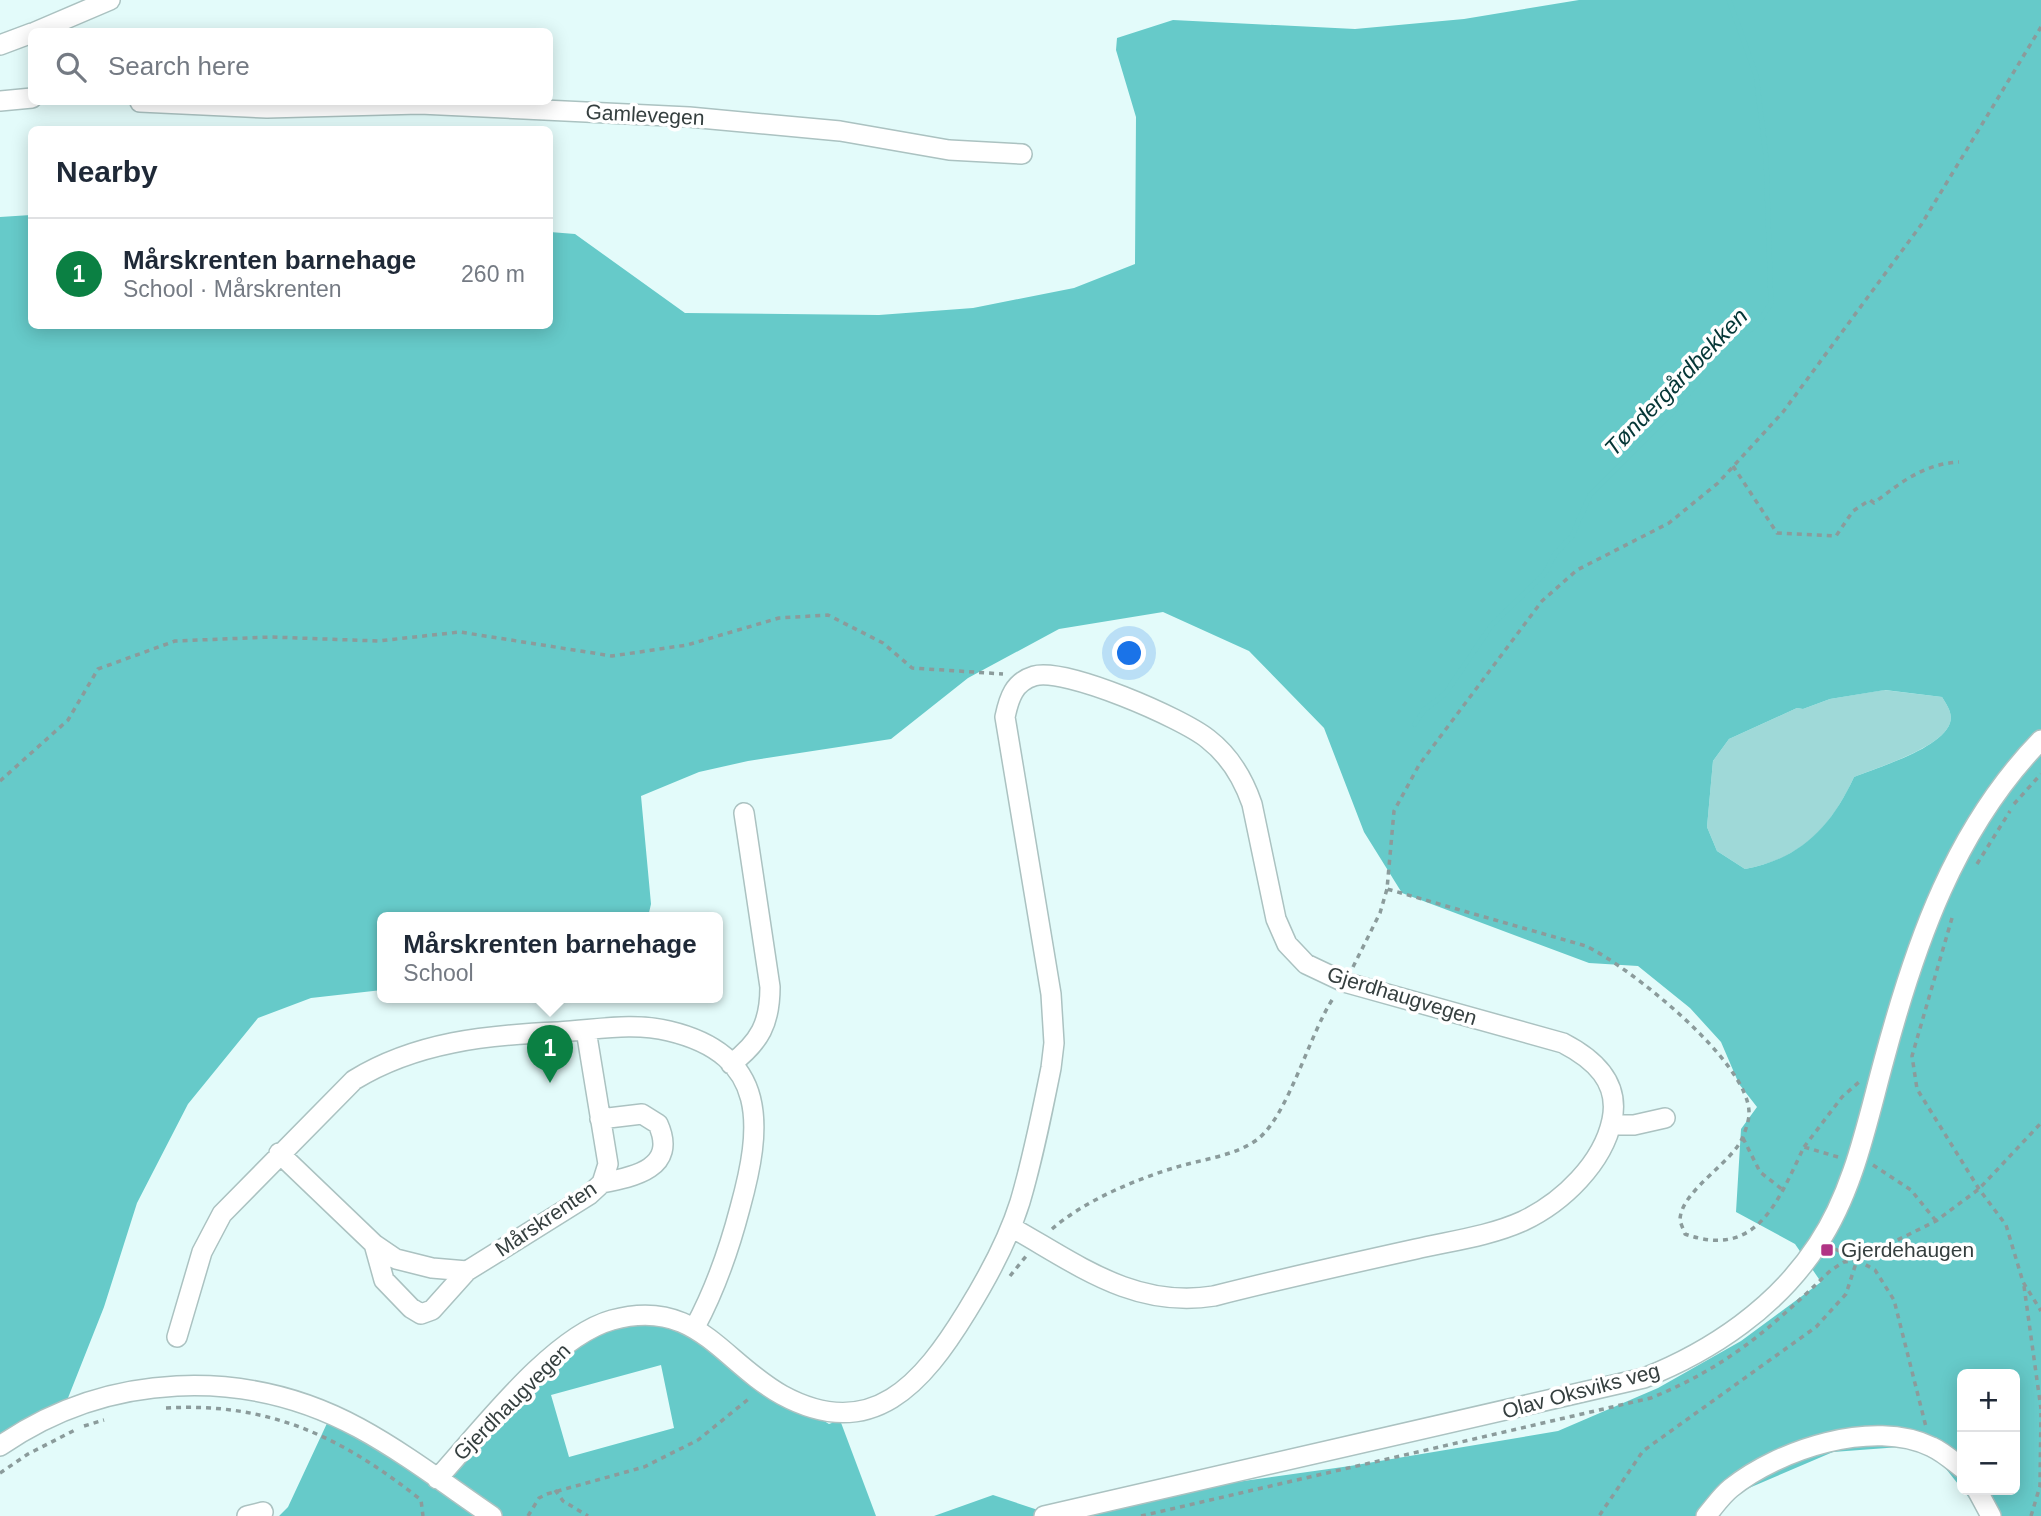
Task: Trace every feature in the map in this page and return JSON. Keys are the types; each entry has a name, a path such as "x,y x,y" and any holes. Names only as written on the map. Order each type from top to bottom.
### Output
{"street":[{"path":"43,28 110,0"},
{"path":"0,45 28,34"},
{"path":"0,101 28,98"},
{"name":"Gamlevegen","path":"204,105 267,108 381,105"},
{"name":"Gamlevegen","path":"440,105 689,117 840,131 949,149 1022,154"},
{"name":"Gjerdhaugvegen","path":"438,1479 533,1374 580,1334 627,1317 662,1318 695,1327 767,1386 790,1399 826,1411 867,1410 904,1392 931,1365 973,1302 1011,1227 1041,1116 1054,1043 1051,994 1006,726 1011,694 1024,680 1034,676 1068,678 1166,715 1200,733 1226,755 1246,787 1252,804 1270,898 1282,935 1306,964 1344,982 1572,1047 1598,1067 1610,1085 1614,1110 1602,1149 1585,1172 1556,1200 1524,1220 1447,1242 1214,1296 1174,1299 1149,1297 1112,1283 1011,1227"},
{"name":"Olav Oksviks veg","path":"1044,1516 1644,1378 1680,1363 1716,1343 1757,1312 1789,1280 1820,1242 1848,1183 1927,923 1972,827 2041,740"},
{"path":"731,1064 750,1049 762,1034 770,1013 770,987 744,813"},
{"path":"177,1337 202,1252 214,1226 279,1153 345,1087 373,1068 425,1048 488,1037 642,1026 669,1031 712,1049 731,1064 750,1097 756,1135 750,1171 726,1262 695,1327"},
{"name":"Mårskrenten","path":"374,1244 384,1280 411,1308 421,1314 432,1310 467,1271 589,1195 602,1184 608,1164 586,1030"},
{"path":"600,1119 642,1114 658,1124 662,1142 656,1162 649,1170 636,1177 602,1184"},
{"path":"1611,1125 1634,1125 1665,1118"},
{"path":"279,1153 374,1244 396,1259 432,1268 467,1271"},
{"path":"0,1446 72,1407 118,1393 169,1385 223,1385 265,1392 324,1411 360,1428 492,1516"},
{"path":"1706,1516 1728,1490 1754,1471 1804,1450 1865,1437 1902,1437 1931,1446 1957,1464"},
{"path":"1980,1495 1991,1516"}],"path":[{"path":"1005,1284 1038,1242 1075,1214 1136,1183 1177,1167 1238,1150 1258,1139 1274,1116 1331,1002 1380,913 1387,889 1394,811 1419,765 1542,601 1577,570 1669,523 1718,483 1783,412 1921,225 2041,27"},
{"path":"1733,466 1777,533 1836,536 1853,512 1870,500 1874,503 1909,475 1943,463 1959,461"},
{"path":"0,780 68,720 98,669 175,641 271,637 378,641 460,632 612,656 687,645 779,618 828,615 883,643 912,668 1034,676"},
{"path":"1972,873 2013,806 2041,774"},
{"path":"1387,889 1586,946 1612,958 1666,1001 1721,1058 1744,1092 1749,1113 1743,1138 1687,1202 1681,1219 1685,1234 1704,1241 1751,1231 1771,1214 1804,1147 1842,1097 1884,1059"},
{"path":"1957,907 1912,1056 1917,1089 1979,1189 2006,1225 2023,1282 2041,1411 2040,1486 2031,1516"},
{"path":"1857,1260 1936,1221 1979,1189 2041,1123"},
{"path":"1743,1138 1760,1172 1783,1190"},
{"path":"1804,1147 1840,1157"},
{"path":"1872,1164 1911,1189 1936,1221"},
{"path":"1820,1242 1875,1270 1894,1300 1931,1446"},
{"path":"2023,1282 2041,1311"},
{"path":"528,1516 539,1498 555,1490 644,1467 698,1440 752,1395 763,1401"},
{"path":"162,1408 241,1411 288,1422 332,1439 379,1467 421,1500 423,1516"},
{"path":"0,1473 28,1454 81,1427 114,1417"},
{"path":"555,1490 562,1501 588,1516"}],"shaded area":[{"path":"1579,0 2041,0 2041,1516 1983,1516 1967,1495 2020,1495 2020,1369 1957,1369 1957,1483 1927,1445 1833,1452 1735,1494 1712,1516 934,1516 993,1495 1038,1510 1350,1466 1558,1431 1658,1388 1741,1341 1821,1282 1795,1244 1736,1212 1741,1129 1757,1107 1739,1084 1721,1042 1690,1008 1638,966 1589,963 1402,893 1364,832 1324,728 1249,651 1163,612 1059,629 968,678 891,739 748,761 699,772 641,796 651,904 649,912 377,912 377,991 311,998 258,1018 188,1104 137,1203 104,1307 66,1403 0,1440 0,217 28,215 28,329 553,329 553,232 575,234 685,313 879,315 973,308 1074,288 1135,264 1136,117 1116,50 1117,38 1173,20 1355,29 1464,19","holes":["1885,690 1942,697 1951,716 1950,723 1935,741 1908,756 1854,777 1835,811 1812,838 1798,849 1765,864 1745,869 1717,851 1707,827 1713,761 1729,739 1797,708 1803,709 1830,699"]},
{"path":"1884,690 1942,697 1948,706 1951,719 1945,732 1922,748 1854,777 1835,811 1812,838 1798,849 1765,864 1745,869 1717,851 1707,827 1713,761 1729,739 1797,708 1803,709 1830,699"},
{"path":"657,1309 757,1380 829,1424 840,1420 876,1516 279,1516 288,1507 329,1419 438,1468 590,1326","holes":["661,1365 674,1428 569,1457 551,1395"]}],"waterway":[{"name":"Tøndergårdbekken","path":"1415,724 1424,710 1445,694 1491,626 1545,573 1555,554 1572,536 1590,495 1670,415 1723,353 1759,322 1771,303 1766,157 1756,75 1729,0"}],"place":[{"name":"Mårskrenten barnehage","path":"550,1083"},
{"name":"Gjerdehaugen","path":"1827,1250"}]}
